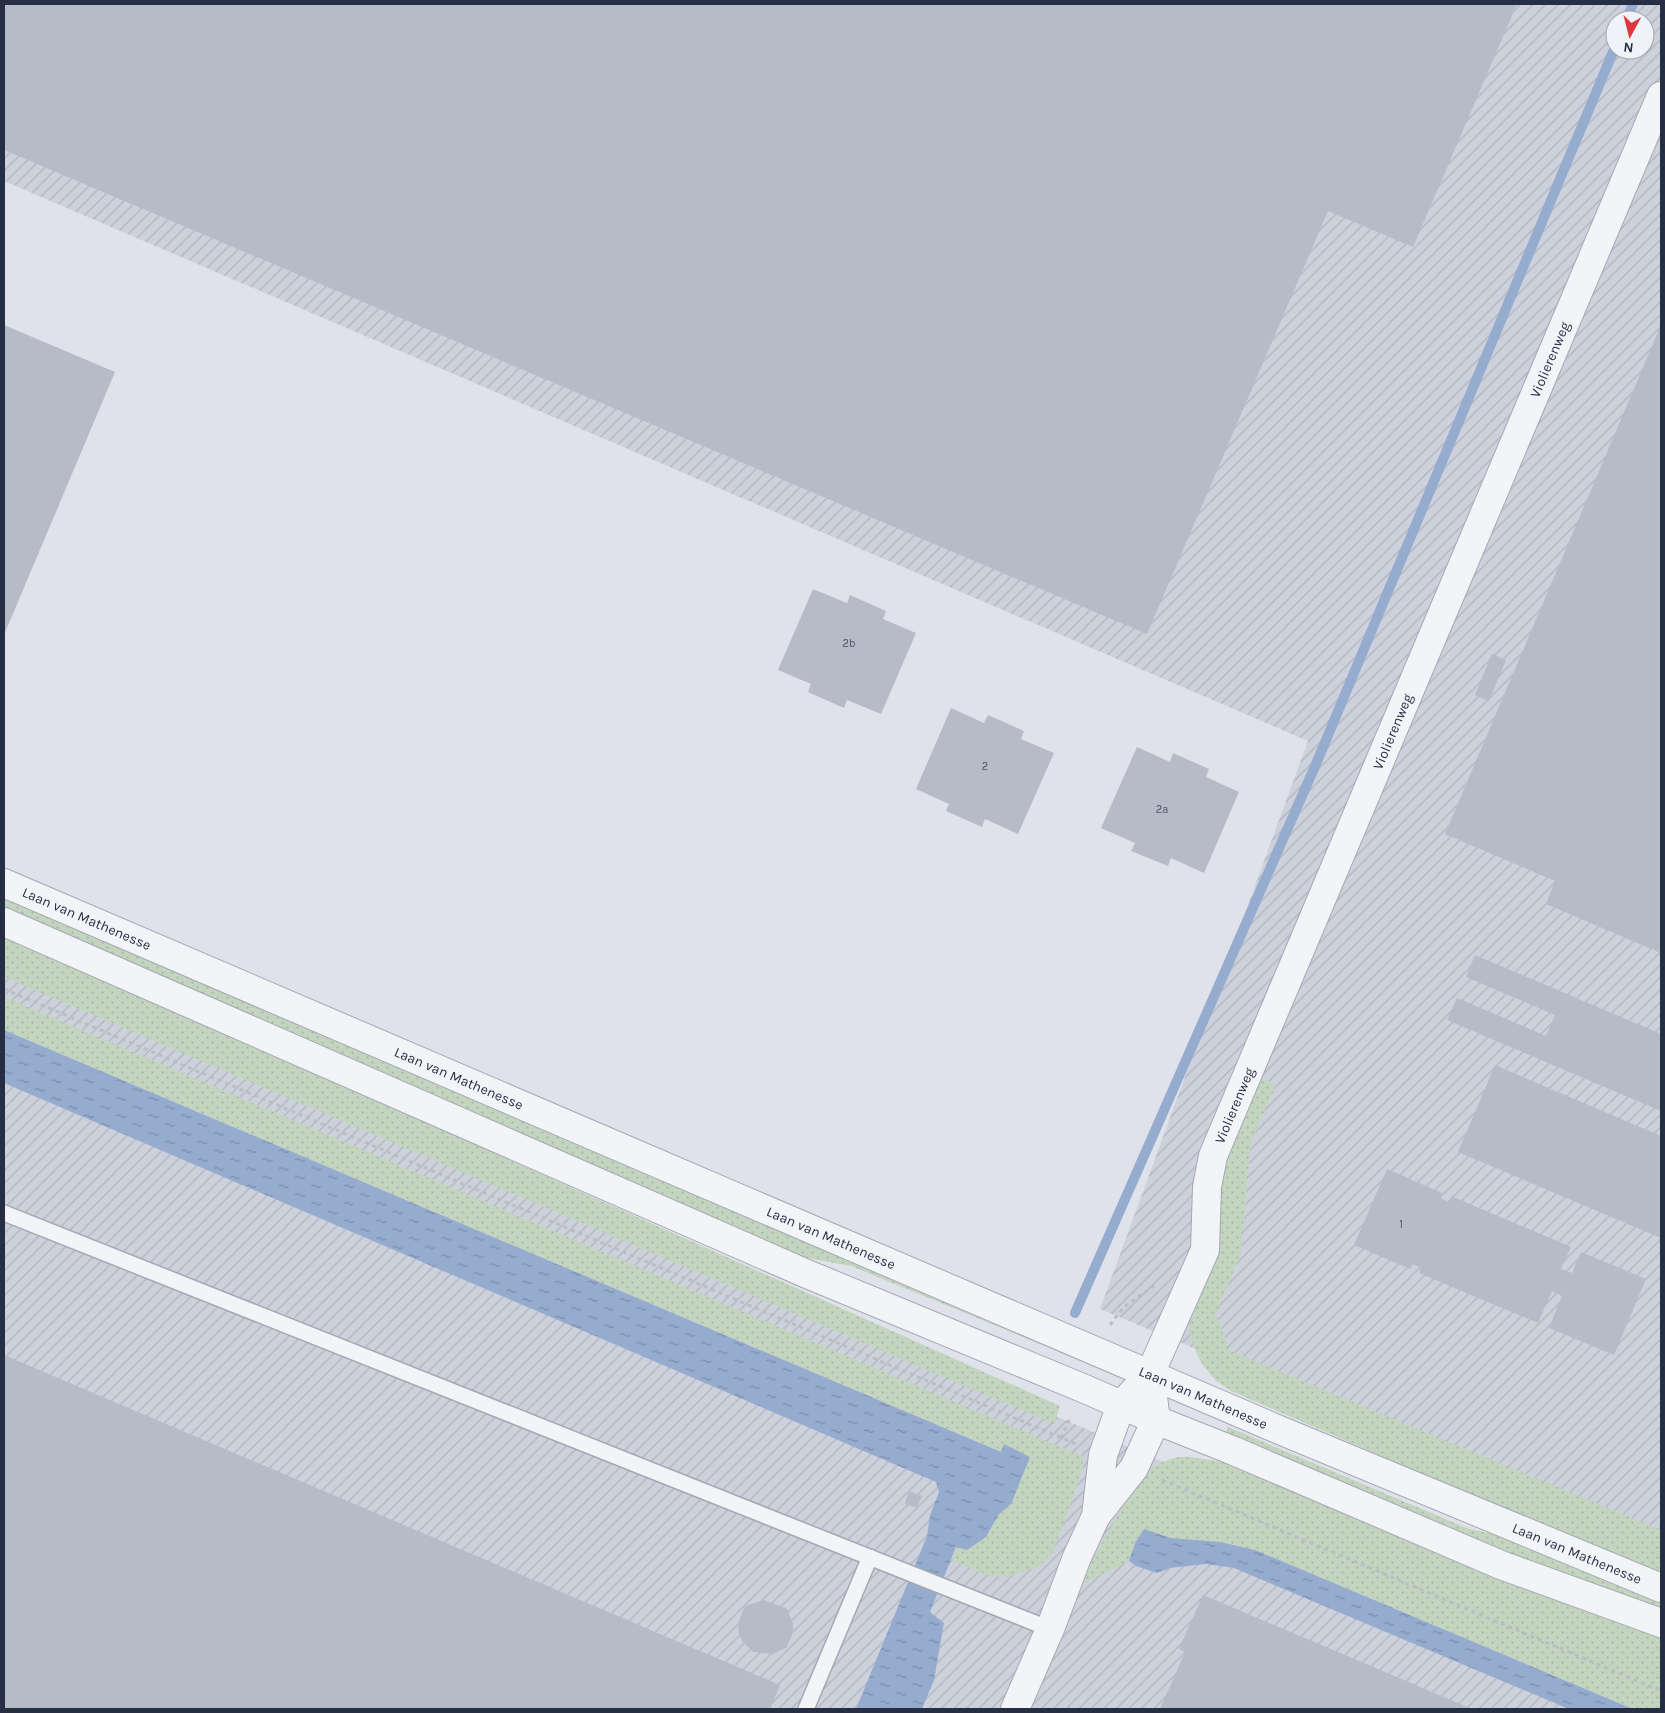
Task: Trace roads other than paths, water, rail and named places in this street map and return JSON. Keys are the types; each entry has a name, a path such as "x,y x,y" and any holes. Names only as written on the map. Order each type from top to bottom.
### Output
{"street":[{"name":"Violierenweg","path":"1150,1374 1205,1250 1207,1187 1212,1156 1661,96"},
{"name":"Laan van Mathenesse","path":"4,883 1277,1429 1661,1588"},
{"path":"4,922 807,1274 1234,1451 1501,1565 1661,1622"},
{"path":"1096,1516 1102,1455 1121,1405 1150,1374"},
{"path":"1016,1709 1050,1629 1077,1557 1096,1516 1134,1468 1156,1420 1150,1374"}],"lane":[{"path":"4,1213 1050,1629"},
{"path":"806,1709 870,1557"}],"water":[{"path":"4,1030 1001,1452 1004,1444 1030,1457 1011,1504 999,1514 986,1537 967,1550 956,1547 930,1612 944,1623 934,1680 922,1709 856,1709 927,1536 930,1515 939,1492 936,1482 4,1083"},
{"path":"1144,1529 1171,1538 1220,1542 1255,1550 1633,1709 1569,1709 1234,1568 1206,1564 1170,1568 1157,1573 1136,1566 1129,1561 1135,1543"}],"waterway":[{"path":"1630,10 1633,4"},
{"path":"1075,1313 1316,764 1610,60"}]}
